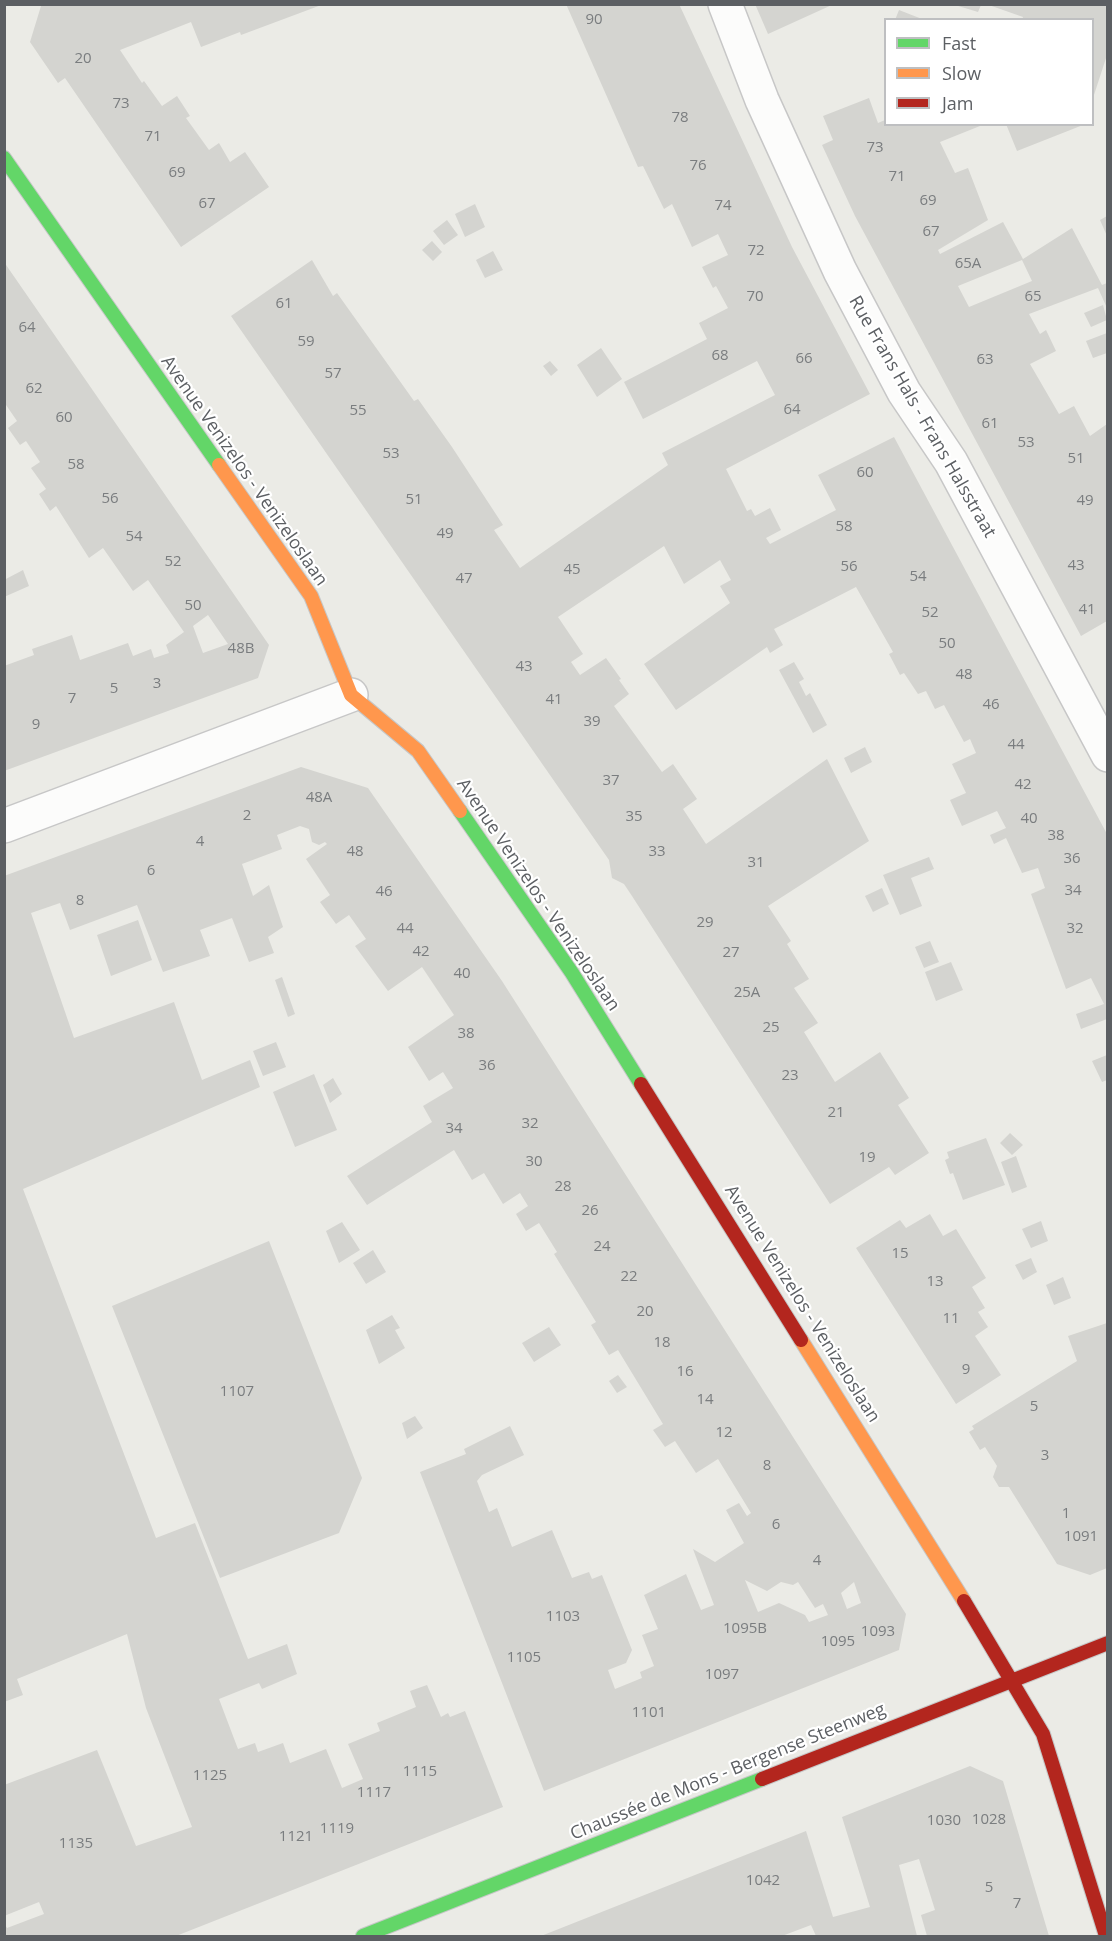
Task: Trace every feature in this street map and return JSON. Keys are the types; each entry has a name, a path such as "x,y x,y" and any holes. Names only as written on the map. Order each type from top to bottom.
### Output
{"street":[{"name":"Rue Frans Hals - Frans Halsstraat","path":"725,4 762,100 840,271 904,392 951,462 1107,755"},
{"name":"Avenue Venizelos - Venizeloslaan","path":"4,158 311,596 351,696 418,751 572,973 732,1225 1043,1734 1106,1936"},
{"path":"4,826 351,696"},
{"name":"Chaussée de Mons - Bergense Steenweg","path":"363,1936 1107,1643"}],"building":[{"path":"47,4 324,4 241,35 240,32 201,47 191,22 120,50 142,83 144,81 162,106 177,96 190,116 186,118 209,150 219,143 230,162 245,152 269,187 181,247 65,78 58,83 30,42 41,6"},
{"path":"566,4 679,4 792,247 870,394 726,469 747,511 751,509 755,516 770,508 781,530 766,538 770,544 836,510 818,475 894,437 1107,834 1107,1019 1081,1029 1076,1014 1104,1004 1091,978 1066,989 1031,894 1045,888 1038,868 1022,873 1006,838 994,844 990,835 1006,828 997,811 962,826 950,800 966,793 952,764 976,753 970,739 964,742 944,705 935,709 926,691 918,694 904,673 900,675 889,654 893,652 856,587 774,629 783,645 770,653 767,647 676,710 644,664 730,603 720,586 731,580 720,560 684,584 664,546 558,617 583,654 571,662 580,675 606,658 621,679 619,680 629,694 614,706 662,772 673,764 697,799 683,809 706,844 827,759 869,841 768,906 791,941 787,944 809,979 794,988 818,1023 804,1032 835,1082 880,1052 909,1098 898,1105 929,1153 895,1175 889,1167 830,1204 624,884 612,878 609,860 231,316 312,260 333,296 337,293 414,401 418,399 452,447 503,525 494,530 520,568 668,465 662,453 775,395 757,361 643,419 624,382 707,339 699,323 728,308 716,286 713,288 702,267 728,255 718,234 692,247 672,204 664,209 643,166 638,167"},
{"path":"755,4 834,4 768,34"},
{"path":"986,4 1107,4 1107,55 1094,95 1094,18 1023,17"},
{"path":"955,5 981,5 978,12"},
{"path":"899,10 919,18 896,18"},
{"path":"869,98 878,123 884,120 884,126 980,126 940,142 955,173 968,168 988,220 938,250 940,254 1003,222 1023,259 1072,228 1102,285 1107,283 1107,308 1098,288 1029,314 1040,334 1046,330 1056,351 1030,364 1059,414 1074,406 1090,436 1107,424 1107,621 1081,636 855,216 822,145 833,140 823,116","holes":["1022,260 1032,281 969,307 958,286"]},
{"path":"1007,126 1080,126 1017,151"},
{"path":"475,204 485,227 465,237 455,214"},
{"path":"1107,216 1107,236 1100,220"},
{"path":"447,220 458,235 444,245 433,231"},
{"path":"432,241 442,252 433,261 422,250"},
{"path":"493,251 503,270 485,278 476,260"},
{"path":"4,262 269,645 258,678 4,771 4,666 34,655 32,649 72,635 80,660 128,643 133,656 151,649 154,658 169,653 166,645 184,632 148,580 133,591 103,548 89,558 56,506 50,511 39,494 46,489 31,468 40,462 26,441 20,445 8,428 17,421 4,402","holes":["208,615 228,644 203,653 193,626"]},
{"path":"1103,305 1107,320 1091,327 1084,313"},
{"path":"1107,333 1107,353 1093,358 1086,341"},
{"path":"601,348 622,379 597,397 577,365"},
{"path":"550,361 558,370 551,376 543,366"},
{"path":"23,570 29,586 4,597 4,580"},
{"path":"794,662 804,679 799,682 806,696 810,693 827,725 813,733 779,670"},
{"path":"865,747 872,762 851,773 844,758"},
{"path":"301,767 368,788 502,981 906,1614 899,1650 544,1791 420,1472 466,1454 464,1449 510,1426 524,1455 482,1475 477,1481 489,1512 497,1508 512,1547 552,1530 572,1578 589,1572 592,1579 602,1575 632,1650 626,1663 608,1670 615,1689 642,1678 640,1672 654,1666 642,1635 658,1629 644,1595 686,1574 701,1610 714,1605 693,1549 715,1562 744,1543 726,1510 739,1503 747,1516 751,1513 718,1459 696,1473 675,1441 665,1447 653,1430 663,1424 618,1350 609,1355 591,1325 596,1322 554,1254 557,1252 539,1223 526,1231 516,1214 528,1206 520,1193 503,1204 484,1173 472,1180 454,1150 367,1205 347,1176 432,1122 423,1106 453,1088 443,1072 429,1081 408,1047 454,1015 422,967 388,991 355,946 366,939 349,915 336,924 320,902 330,895 306,859 327,844 325,842 319,845 312,842 309,829 300,826 277,835 282,849 242,864 253,896 269,885 283,927 268,937 274,953 249,962 232,918 200,930 210,956 163,972 137,905 70,930 60,903 31,913 74,1038 174,1002 202,1080 250,1060 260,1087 23,1189 156,1538 195,1523 248,1659 287,1644 297,1674 262,1689 259,1683 219,1699 238,1749 255,1743 258,1752 283,1743 290,1763 326,1749 342,1788 363,1779 348,1744 380,1731 377,1723 416,1707 410,1691 427,1685 441,1717 448,1713 450,1717 465,1711 503,1807 176,1936 4,1936 4,1923 7,1928 44,1914 39,1902 4,1916 4,1785 97,1750 136,1846 192,1827 146,1708 127,1634 17,1679 23,1695 4,1702 4,876","holes":["745,1580 767,1591 781,1582 793,1585 798,1582 815,1608 823,1604 828,1615 809,1622 805,1615 779,1603 758,1612","854,1582 861,1603 847,1609 841,1593"]},
{"path":"929,857 934,869 911,878 922,906 900,915 883,875"},
{"path":"882,888 889,904 873,912 865,896"},
{"path":"138,920 152,960 111,976 97,935"},
{"path":"930,941 939,962 924,968 915,947"},
{"path":"951,962 963,990 936,1001 925,972"},
{"path":"282,977 295,1014 288,1017 275,980"},
{"path":"276,1042 286,1067 263,1076 253,1051"},
{"path":"1107,1055 1107,1080 1102,1082 1092,1061"},
{"path":"314,1074 337,1130 295,1147 273,1092"},
{"path":"333,1078 342,1094 330,1103 323,1085"},
{"path":"1010,1133 1023,1145 1012,1155 1000,1143"},
{"path":"986,1138 1005,1185 963,1200 953,1173 950,1174 945,1160 949,1158 947,1152"},
{"path":"1016,1156 1027,1187 1012,1193 1001,1162"},
{"path":"930,1214 943,1236 956,1229 986,1278 972,1287 985,1308 978,1312 988,1327 975,1336 1001,1375 956,1404 856,1248 900,1220 906,1228"},
{"path":"1041,1221 1048,1241 1031,1248 1022,1229"},
{"path":"342,1222 360,1250 339,1263 326,1231"},
{"path":"269,1241 362,1478 339,1533 220,1578 112,1306"},
{"path":"373,1250 386,1272 366,1284 353,1263"},
{"path":"1031,1258 1037,1272 1023,1280 1015,1265"},
{"path":"1063,1277 1071,1298 1054,1305 1046,1285"},
{"path":"392,1315 400,1328 395,1330 405,1348 379,1364 366,1330"},
{"path":"1107,1323 1107,1568 1090,1575 1057,1564 1009,1487 999,1487 993,1477 997,1466 985,1447 980,1450 969,1432 974,1429 972,1426 1077,1361 1068,1336"},
{"path":"549,1327 561,1345 534,1362 522,1343"},
{"path":"618,1375 627,1387 617,1393 609,1381"},
{"path":"415,1416 423,1428 407,1439 402,1423"},
{"path":"970,1766 1003,1781 1049,1936 927,1936 921,1915 935,1910 919,1859 899,1865 917,1936 816,1936 811,1925 782,1936 541,1936 806,1831 833,1917 870,1907 842,1817"}],"traffic: fast":[{"path":"4,158 219,465"},
{"path":"460,811 572,973 641,1084"},
{"path":"363,1936 762,1779"}],"traffic: slow":[{"path":"219,465 311,596 351,695 418,751 460,811"},
{"path":"801,1340 964,1601"}],"traffic: jam":[{"path":"641,1084 801,1340"},
{"path":"964,1601 1043,1734 1106,1936"},
{"path":"762,1779 1108,1643"}]}
